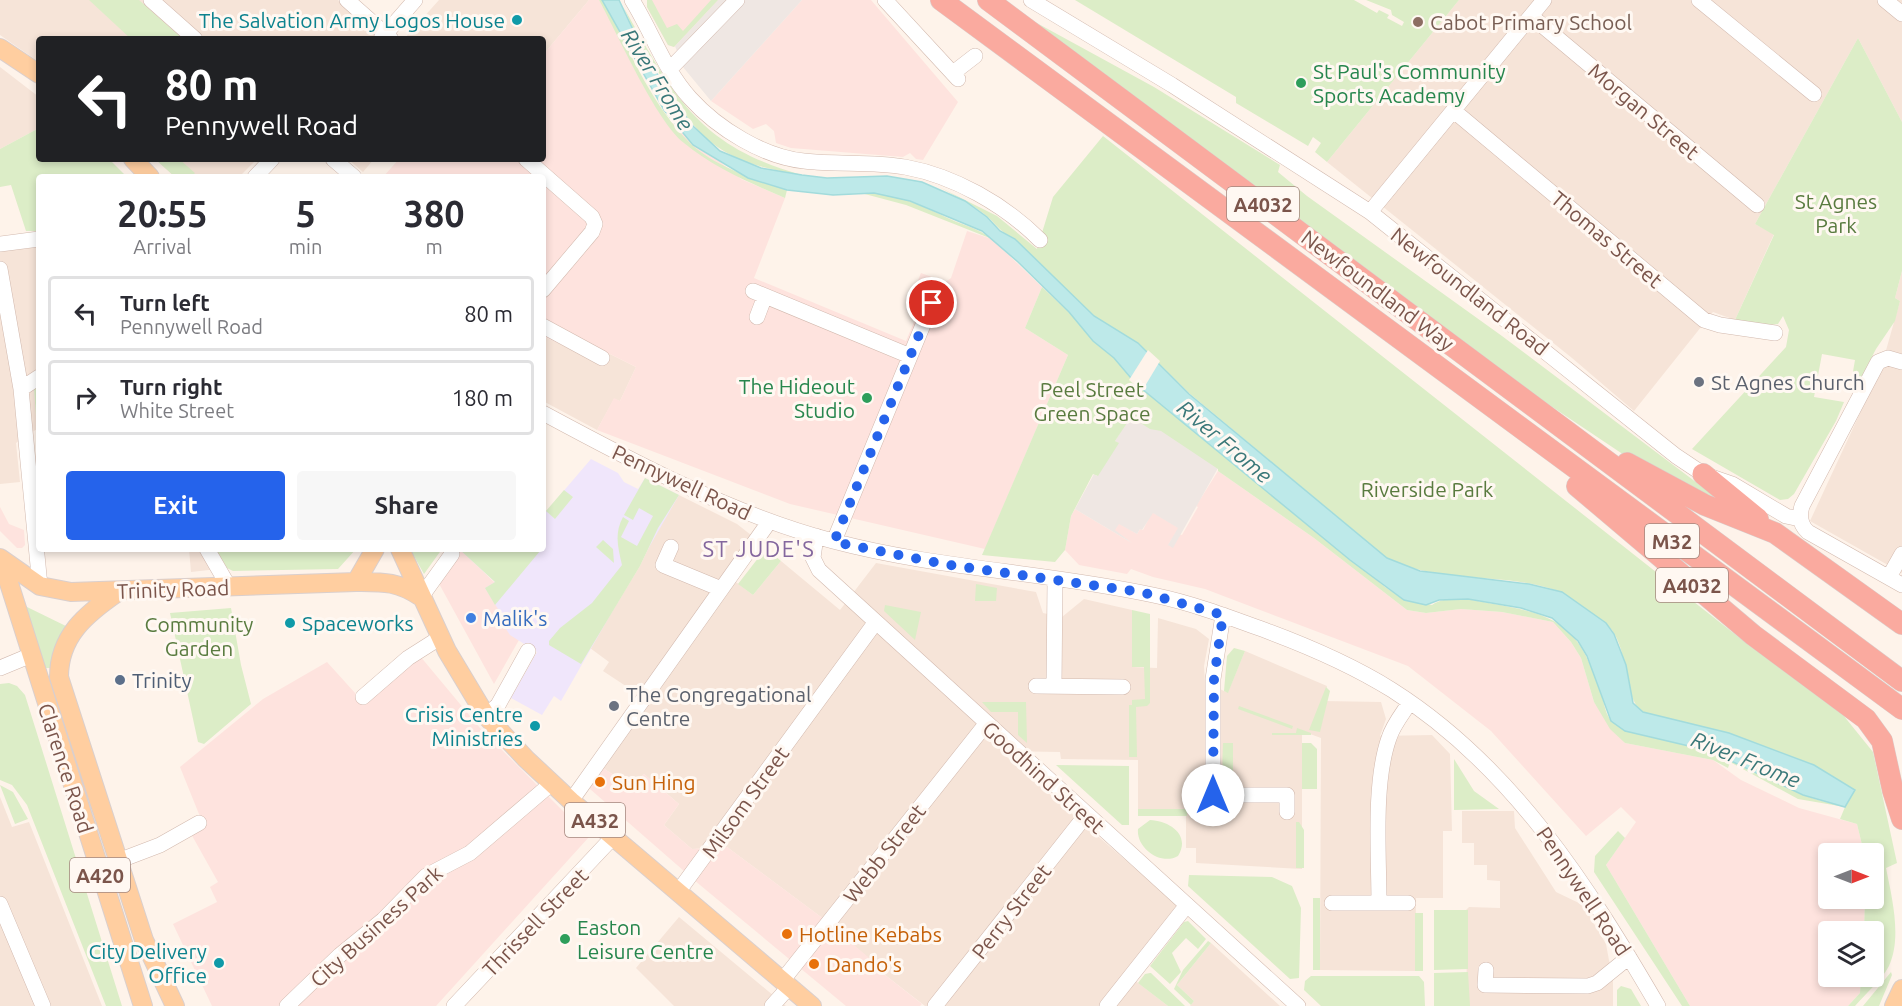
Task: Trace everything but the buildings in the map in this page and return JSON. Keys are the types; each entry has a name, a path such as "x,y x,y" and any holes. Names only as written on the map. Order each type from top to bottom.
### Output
{"highway":[{"name":"Newfoundland Way","path":"941,0 1444,371"},
{"name":"Newfoundland Way","path":"988,0 1537,408"},
{"name":"M32","path":"1444,371 1902,709"},
{"name":"A4032","path":"1444,371 1679,574 1754,635 1866,719 1882,741 1902,819"},
{"name":"M32","path":"1537,408 1705,536 1902,681"},
{"name":"A4032","path":"1537,408 1641,471 1705,505 1775,533 1902,624"},
{"path":"1703,474 1775,533"}],"main road":[{"path":"0,48 36,72"},
{"path":"136,162 147,174"},
{"path":"356,582 373,552"},
{"name":"A432","path":"401,552 421,597 466,686 486,716 572,801 812,1006"},
{"name":"Trinity Road","path":"0,558 40,586 71,592 392,582 404,586 421,597"},
{"name":"Clarence Road","path":"0,566 8,580 29,656 143,1006"},
{"name":"Clarence Road","path":"118,592 74,628 61,654 59,677 144,940 175,1006"},
{"path":"1894,1006 1902,989"}],"street":[{"path":"151,0 192,36"},
{"path":"347,0 385,36"},
{"path":"387,36 415,0"},
{"path":"632,0 670,69 699,107 719,123 760,148 794,160 897,165 929,173 965,188 1008,212 1040,240"},
{"path":"670,69 737,0"},
{"path":"885,0 956,76 975,56"},
{"name":"Newfoundland Road","path":"1031,0 1173,85 1370,212 1676,456 1703,474 1732,484 1786,516 1800,519 1808,532 1896,581"},
{"path":"1370,212 1544,0"},
{"path":"1699,0 1814,93"},
{"path":"1885,0 1902,14"},
{"name":"Morgan Street","path":"1531,16 1757,205"},
{"name":"Thomas Street","path":"1454,111 1704,320 1720,325 1775,333"},
{"path":"258,174 269,162"},
{"path":"336,162 350,174"},
{"path":"529,162 543,174"},
{"path":"546,177 592,217 595,225 592,232 546,286"},
{"path":"0,244 36,239"},
{"path":"0,269 21,389 36,545"},
{"path":"757,317 759,294 910,356"},
{"path":"834,542 932,303"},
{"path":"546,328 602,358"},
{"path":"1800,519 1802,506 1893,357"},
{"path":"21,389 36,379"},
{"name":"Pennywell Road","path":"546,415 605,446 769,522 834,542 949,565 1155,595 1223,615 1337,659 1410,702 1459,741 1515,796 1565,856 1658,1006"},
{"path":"572,801 769,522"},
{"name":"Goodhind Street","path":"816,536 812,555 815,567 1298,1006"},
{"path":"670,547 663,565 721,589"},
{"path":"37,552 40,586"},
{"path":"209,552 229,587"},
{"path":"421,597 452,554"},
{"path":"1896,581 1902,554"},
{"path":"1054,686 1055,579"},
{"path":"1223,615 1214,679 1205,795 1287,795 1287,812"},
{"name":"Milsom Street","path":"678,892 875,623"},
{"path":"363,697 408,658 441,637"},
{"path":"486,716 498,705 528,651"},
{"path":"0,668 29,656"},
{"path":"1036,686 1123,687"},
{"path":"1379,903 1380,802 1386,749 1392,731 1410,702"},
{"name":"Webb Street","path":"772,1006 786,984 986,724"},
{"name":"City Business Park","path":"287,1006 339,956 383,920 426,876 470,853 552,783"},
{"name":"Perry Street","path":"935,1006 1086,815"},
{"path":"118,861 160,844 200,823"},
{"name":"Thrissell Street","path":"454,1006 614,836"},
{"path":"1332,903 1408,903"},
{"path":"0,904 43,1006"},
{"path":"1107,1006 1187,904"},
{"path":"1486,970 1485,985 1588,986 1597,983 1629,957"}],"shaded area":[{"path":"0,0 338,0 377,34 375,36 36,36 36,60 0,35"},
{"path":"439,0 589,0 546,51 546,36 407,36"},
{"path":"589,0 599,0 660,113 741,179 785,198 754,278 906,341 925,295 914,290 921,273 945,282 951,278 967,231 992,239 1042,287 1025,328 1068,355 985,549 790,504 597,430 614,398 620,401 636,367 608,353 601,364 546,337 546,174 386,174 396,162 546,162 546,51"},
{"path":"647,0 718,0 674,47 668,45 647,7"},
{"path":"718,0 802,0 711,101 683,67 675,46"},
{"path":"802,0 871,0 958,102 923,160 916,159 910,153 903,157 791,148 776,143 774,131 766,124 753,129 711,101"},
{"path":"1459,0 1902,0 1902,122 1858,38 1755,224 1774,234 1735,320 1713,312 1634,411 1572,358 1327,162"},
{"path":"0,67 36,95 36,130 0,149"},
{"path":"158,162 254,162 242,174 172,174"},
{"path":"351,162 371,162 363,172"},
{"path":"36,241 36,388 34,390 36,430 16,443 20,482 0,484 0,246"},
{"path":"1902,271 1902,573 1810,521 1881,368 1900,301 1895,298"},
{"path":"546,337 601,364 608,353 636,367 620,401 614,399 597,430 546,403"},
{"path":"1133,411 1218,468 1173,548 1168,545 1178,528 1153,513 1137,534 1119,524 1115,530 1132,543 1075,509 1094,474 1097,476 1118,443 1115,441"},
{"path":"591,459 618,473 624,482 638,489 645,478 679,495 561,701 554,696 542,715 511,698 537,652 510,635 494,611 498,609 485,588 495,582 462,552 546,552 546,512"},
{"path":"1218,471 1314,538 1407,610 1426,613 1461,609 1502,612 1553,622 1571,642 1581,658 1594,702 1625,743 1713,760 1741,780 1799,808 1857,824 1862,843 1818,843 1818,909 1865,909 1864,921 1818,921 1818,987 1860,987 1860,993 1848,1006 1690,1006 1606,865 1636,822 1621,807 1586,836 1491,731 1408,666 1205,589 1153,577 1131,569 1127,574 1079,565 1065,550 1071,516 1075,509 1132,543 1114,530 1119,523 1137,534 1140,529 1143,530 1152,512 1179,528 1168,545 1178,534 1182,535 1198,507 1196,506"},
{"path":"679,495 737,524 751,535 724,573 753,595 781,561 840,610 876,563 1036,592 1043,613 1062,617 1084,599 1132,610 1132,667 1157,668 1158,618 1196,629 1209,639 1204,666 1205,682 1224,691 1228,692 1245,651 1327,686 1323,701 1381,702 1386,719 1380,736 1432,735 1450,754 1452,831 1443,831 1443,898 1416,898 1415,971 1320,970 1321,738 1302,731 1302,869 1196,863 1196,848 1186,848 1186,809 1138,809 1138,760 1061,759 1060,752 1000,751 1177,905 1124,972 1168,1006 925,1006 880,971 881,969 821,917 727,847 692,849 664,825 679,804 644,774 632,787 603,768 650,702 603,671 609,662 590,648 640,566 658,528"},
{"path":"0,507 9,524 24,530 25,545 22,548 17,548 0,531"},
{"path":"189,552 218,552 227,568 191,572"},
{"path":"459,552 463,552 495,583 498,609 495,611 510,634 519,640 494,684 437,580"},
{"path":"420,656 480,728 589,837 436,1006 212,1006 173,924 217,902 210,887 218,882 190,832 203,824 180,767 263,699 327,662 365,704"},
{"path":"603,768 632,787 644,774 679,804 664,825 692,849 727,847 821,917 881,968 880,971 922,1004 920,1006 846,1006 700,885 590,789 590,785"},
{"path":"0,797 12,827 29,822 102,1006 0,1006"},
{"path":"1462,811 1514,811 1515,828 1556,892 1583,905 1606,944 1613,982 1613,1006 1467,1006 1466,910 1469,907 1500,908 1500,881 1487,880 1487,865 1474,865 1474,843 1462,843"},
{"path":"679,917 786,1006 674,1006 636,968"},
{"path":"1211,943 1280,1006 1190,1006 1194,1001 1177,985"}],"green space":[{"path":"89,0 139,0 180,36 128,36"},
{"path":"599,0 602,0 610,12 654,97 689,142 722,165 787,190 785,198 719,167 695,152 673,132 650,97"},
{"path":"647,0 652,0 667,28 677,24 683,31 711,0 718,0 674,47 668,45 647,7"},
{"name":"St Paul's Community Sports Academy","path":"1075,0 1354,0 1377,13 1379,10 1389,15 1387,18 1402,26 1404,22 1392,15 1391,10 1366,0 1459,0 1327,162 1315,152 1321,143 1313,137 1308,146 1236,103 1236,97"},
{"path":"624,8 675,92 713,133 737,149 767,163 802,175 753,164 717,146 702,134 688,118 647,56"},
{"path":"1035,22 1154,87 1280,165 1278,172 1307,196 1502,336 1717,498 1648,471 1512,380"},
{"name":"St Agnes Park","path":"1858,38 1902,122 1902,271 1895,298 1900,301 1895,321 1876,349 1858,384 1851,383 1855,360 1822,354 1814,397 1844,402 1836,421 1794,494 1788,499 1780,500 1692,449 1786,347 1789,330 1783,316 1778,324 1769,325 1735,320 1774,235 1755,224"},
{"path":"36,130 36,162 112,162 124,174 36,174 36,231 26,231 11,185 0,187 0,149"},
{"name":"Riverside Park","path":"1103,136 1741,639 1835,705 1873,752 1897,863 1886,868 1895,918 1895,943 1893,955 1884,974 1884,921 1864,921 1865,909 1884,909 1884,843 1862,843 1857,824 1840,819 1855,790 1814,765 1742,738 1643,712 1631,694 1623,655 1613,631 1563,593 1516,581 1428,572 1387,558 1189,393 1138,343 1094,316 1015,239 1004,233 978,209 939,187 997,216 1037,249 1053,197"},
{"path":"158,162 182,162 195,173 194,174 172,174"},
{"path":"861,193 884,194 907,200 977,230 992,239 906,205"},
{"name":"Peel Street Green Space","path":"1042,287 1076,319 1093,341 1114,358 1136,384 1385,587 1404,600 1432,605 1446,599 1470,600 1538,614 1554,621 1578,642 1587,657 1607,713 1615,724 1637,734 1700,747 1801,794 1845,807 1798,799 1730,762 1728,768 1713,760 1625,743 1610,729 1594,702 1581,658 1571,642 1553,622 1502,612 1461,609 1426,613 1407,610 1314,538 1218,469 1161,431 1150,429 1131,417 1115,441 1119,443 1098,476 1093,474 1071,516 1065,550 1055,562 982,555 1068,355 1025,328"},
{"path":"36,388 36,416 34,389"},
{"path":"645,478 679,495 658,528 640,566 581,664 549,645 549,641 560,628 592,603 622,565 618,535 623,517 629,521 621,537 637,546 653,516 639,508 633,520 624,515"},
{"path":"564,490 573,497 555,519 546,511"},
{"path":"603,540 613,549 614,563 596,547"},
{"path":"766,548 781,561 753,595 738,584"},
{"path":"218,552 353,552 338,569 233,571 227,568"},
{"path":"412,552 440,552 424,574"},
{"path":"462,552 539,552 495,605 485,588 495,582"},
{"path":"976,584 997,588 996,601 975,601"},
{"path":"885,605 921,612 915,640 884,611"},
{"path":"25,606 70,628 55,668 44,668"},
{"name":"Community Garden","path":"231,608 241,665 251,704 204,744 198,742 170,613"},
{"path":"1132,610 1150,614 1150,703 1147,706 1136,707 1137,757 1129,757 1129,705 1132,705 1132,700 1145,699 1144,667 1132,667"},
{"path":"1234,648 1245,651 1228,693 1224,691 1227,656"},
{"path":"9,683 17,686 25,695 122,1006 106,1006 27,805 12,785 0,780 0,684"},
{"path":"1326,687 1330,691 1320,732 1309,730"},
{"path":"982,702 1026,702 1027,743 1018,735 1018,712 991,712"},
{"path":"1239,706 1293,726 1292,729 1238,709"},
{"path":"1297,728 1311,735 1272,735 1272,733 1296,733"},
{"path":"1223,743 1233,743 1233,785 1224,772"},
{"path":"1302,743 1311,743 1317,749 1317,789 1302,789"},
{"path":"1454,759 1474,791 1499,809 1454,810"},
{"path":"1056,765 1129,766 1129,825 1122,825"},
{"path":"0,785 13,792 28,819 15,824"},
{"path":"1138,809 1187,809 1187,816 1138,816"},
{"path":"1150,820 1165,823 1176,830 1182,842 1178,856 1164,859 1145,849 1138,836 1138,829"},
{"path":"1296,822 1299,822 1304,830 1304,868 1296,868"},
{"path":"1618,831 1625,838 1606,865 1690,1006 1682,1006 1594,872 1595,856"},
{"path":"1189,875 1272,877 1292,886 1301,908 1299,978 1290,979 1188,886"},
{"path":"1313,898 1320,898 1320,970 1313,970"},
{"path":"1434,910 1468,910 1468,969 1434,970"},
{"path":"1415,913 1423,913 1423,971 1415,971"},
{"path":"1188,921 1206,939 1198,949 1186,938 1172,953 1181,972 1170,984 1150,966 1184,922"},
{"path":"1208,941 1211,943 1177,985 1194,1001 1191,1005 1174,989 1183,970"},
{"path":"1468,972 1470,1006 1434,1006 1434,973"},
{"path":"1891,972 1892,975 1879,1006 1863,1006 1879,987 1884,987 1884,980"},
{"path":"1151,973 1185,1006 1168,1006 1138,983 1145,974"},
{"path":"1311,976 1419,976 1424,982 1425,1006 1321,1006 1304,990 1305,981"},
{"path":"1621,986 1631,989 1641,1006 1617,1006 1617,990"},
{"name":"Riverside Park","path":"1860,987 1873,987 1855,1006 1848,1006 1860,993"}],"water":[{"name":"River Frome","path":"602,0 619,0 644,53 677,105 693,126 720,151 761,168 802,175 827,178 887,176 922,182 965,201 987,217 1000,231 1015,239 1094,316 1138,343 1189,394 1387,558 1420,571 1529,584 1562,592 1606,623 1614,634 1626,665 1633,703 1643,712 1729,733 1814,765 1855,790 1845,807 1803,795 1710,751 1625,731 1611,721 1587,656 1578,641 1552,618 1521,608 1468,599 1439,600 1426,605 1404,600 1350,560 1136,384 1114,358 1093,341 1069,312 1018,262 982,231 910,201 874,193 833,195 787,190 748,178 693,145 664,110"}],"pier":[{"path":"1148,350 1160,361 1142,391 1129,380"}],"place":[{"name":"The Salvation Army Logos House","path":"517,20"},
{"name":"Cabot Primary School","path":"1418,22"},
{"name":"St Paul's Community Sports Academy","path":"1301,83"},
{"name":"St Agnes Church","path":"1699,382"},
{"name":"The Hideout Studio","path":"867,398"},
{"name":"Malik's","path":"471,618"},
{"name":"Spaceworks","path":"290,623"},
{"name":"Trinity","path":"120,680"},
{"name":"The Congregational Centre","path":"614,706"},
{"name":"Crisis Centre Ministries","path":"535,726"},
{"name":"Sun Hing","path":"600,782"},
{"name":"Hotline Kebabs","path":"787,934"},
{"name":"Easton Leisure Centre","path":"565,939"},
{"name":"City Delivery Office","path":"219,963"},
{"name":"Dando's","path":"814,964"}],"district":[{"name":"ST JUDE'S","path":"759,548"}],"route":[{"path":"932,303 834,542 949,565 1141,592 1223,615 1214,679 1213,795"}]}
